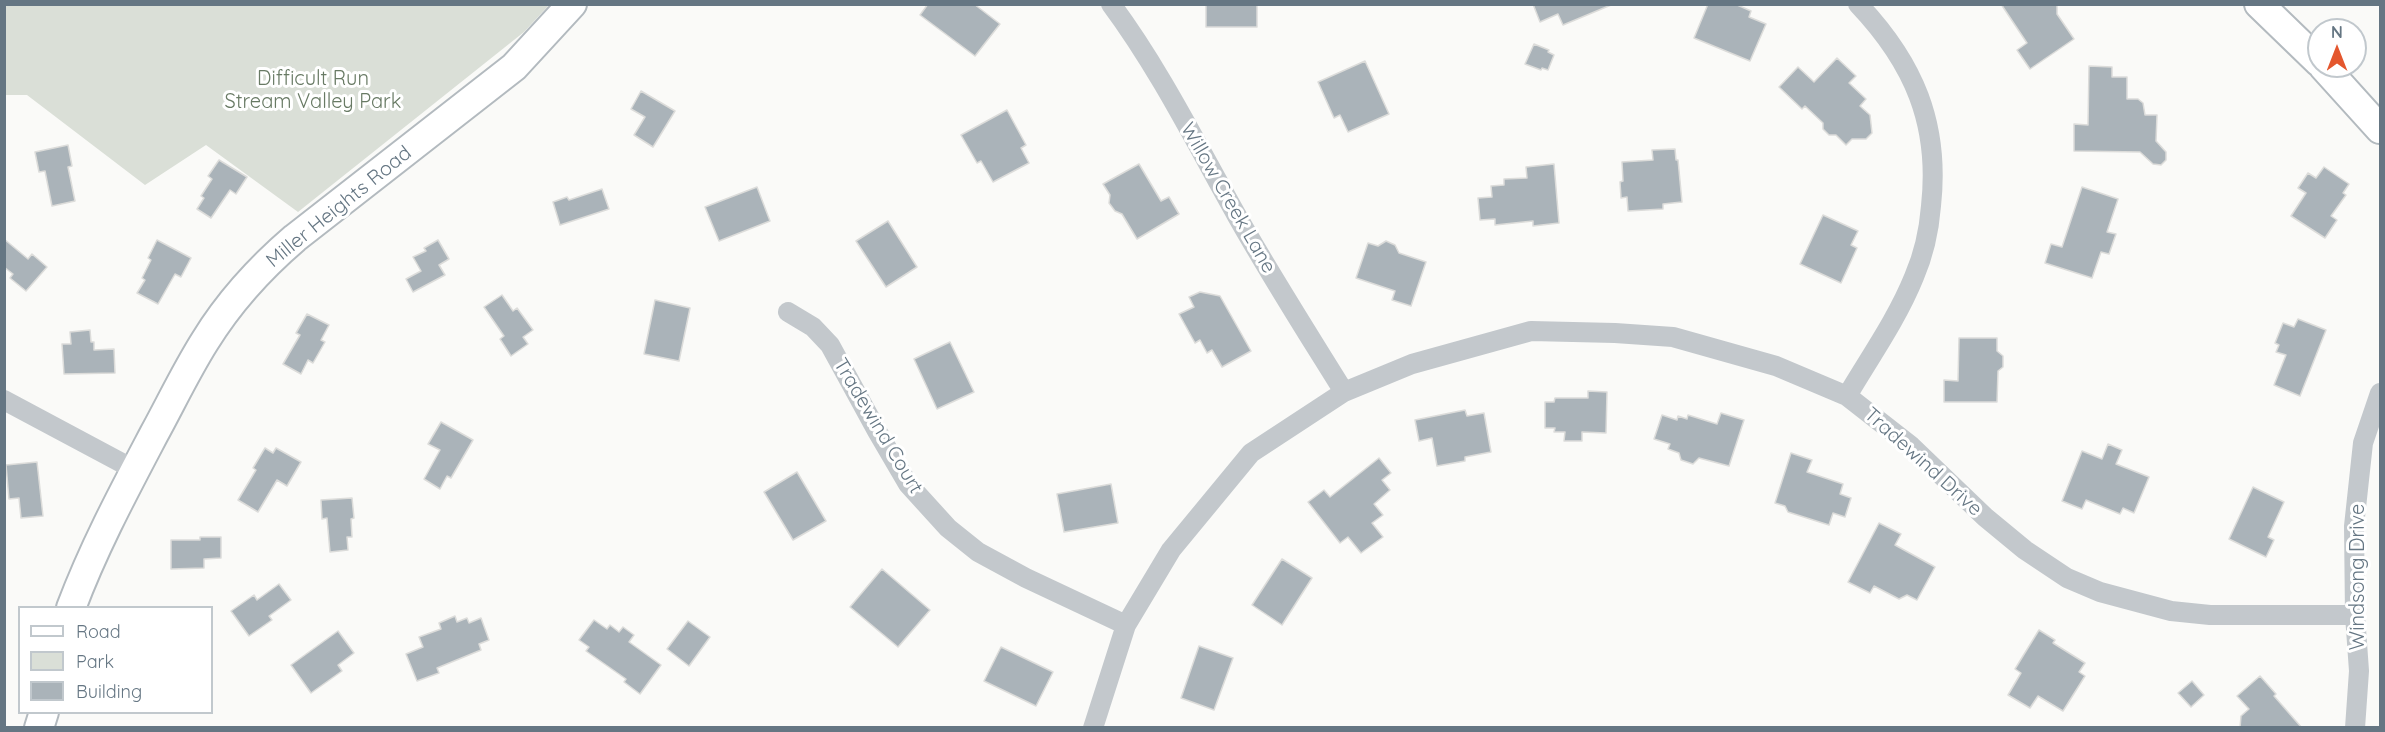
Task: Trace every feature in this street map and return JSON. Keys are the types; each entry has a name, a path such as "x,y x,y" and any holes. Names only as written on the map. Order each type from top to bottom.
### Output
{"street":[{"name":"Miller Heights Road","path":"72,606 98,544 135,470 205,341 229,306 261,270 295,238 514,67 572,4"},
{"name":"Willow Creek Lane","path":"1111,4 1132,32 1252,243 1344,392"},
{"path":"1847,396 1896,315 1915,276 1925,245 1933,195 1931,138 1920,98 1903,62 1879,27 1858,4"},
{"path":"2259,4 2307,50"},
{"path":"2334,78 2380,129"},
{"name":"Tradewind Court","path":"788,312 813,327 830,345 876,431 908,484 948,528 978,552 1026,578 1126,625"},
{"name":"Tradewind Drive","path":"1093,728 1126,625 1171,550 1251,453 1344,392 1412,364 1531,331 1672,337 1776,366 1847,396 1911,446 1985,517 2025,550 2067,578 2100,592 2171,611 2210,615 2355,615"},
{"name":"Windsong Drive","path":"2355,728 2359,671 2355,615 2354,526 2363,443 2380,393"},
{"path":"4,399 135,470"}],"green space":[{"name":"Difficult Run Stream Valley Park","path":"5,4 549,5 524,32 298,212 206,145 145,185 27,95 5,95"}],"building":[{"path":"928,4 974,4 1000,24 975,56 920,15"},
{"path":"1206,4 1257,4 1257,27 1206,27"},
{"path":"1533,4 1611,5 1563,25 1558,14 1540,22"},
{"path":"1708,4 1735,4 1751,11 1749,17 1766,24 1750,61 1694,38"},
{"path":"2001,4 2057,4 2057,14 2074,39 2030,69 2017,50 2027,43"},
{"path":"1534,44 1549,50 1548,52 1554,55 1548,70 1525,64"},
{"path":"1837,58 1856,76 1849,83 1866,99 1860,106 1870,115 1872,133 1866,139 1852,139 1846,145 1836,135 1829,135 1823,129 1823,123 1805,106 1802,109 1779,87 1798,67 1814,82"},
{"path":"1365,61 1389,114 1348,132 1340,115 1334,118 1318,82"},
{"path":"2089,66 2112,67 2112,77 2127,77 2127,99 2138,99 2143,103 2145,115 2157,115 2156,141 2166,152 2166,160 2161,165 2153,164 2140,152 2074,151 2074,124 2088,125"},
{"path":"641,91 675,111 653,147 634,135 645,117 631,109"},
{"path":"1007,110 1026,145 1021,148 1029,163 993,182 981,161 977,163 961,135"},
{"path":"68,145 72,166 68,167 75,201 52,206 45,171 39,172 35,152"},
{"path":"1675,149 1682,202 1663,204 1663,209 1628,211 1627,197 1621,198 1622,162 1653,160 1652,150"},
{"path":"219,160 247,177 236,194 230,190 211,218 197,209 204,198 201,196 212,179 208,176"},
{"path":"1139,164 1161,201 1169,197 1179,214 1137,239 1122,214 1115,211 1109,203 1110,195 1103,184"},
{"path":"1554,164 1559,223 1533,226 1533,221 1495,225 1495,219 1480,220 1478,198 1492,197 1491,186 1504,185 1504,179 1527,178 1526,167"},
{"path":"2324,167 2349,184 2343,193 2346,195 2331,216 2337,220 2325,238 2291,216 2306,193 2298,188 2308,173 2316,178"},
{"path":"757,187 770,221 719,241 705,207"},
{"path":"2082,187 2118,199 2107,232 2116,234 2109,254 2101,252 2092,278 2045,263 2051,244 2062,247"},
{"path":"602,189 609,209 560,225 553,202 567,197 569,200"},
{"path":"1823,215 1858,231 1851,245 1857,248 1841,283 1800,264"},
{"path":"888,221 917,267 886,287 856,241"},
{"path":"4,239 28,259 32,254 47,267 26,291 10,278 13,274 4,267"},
{"path":"157,240 191,258 181,277 175,274 158,304 137,293 145,280 142,278 151,260 148,258"},
{"path":"438,240 449,259 439,265 445,275 413,292 406,279 421,271 413,257 426,251 424,248"},
{"path":"1386,241 1395,245 1399,253 1426,262 1411,306 1392,300 1395,291 1356,278 1368,243 1378,246"},
{"path":"1200,292 1220,296 1251,351 1222,367 1212,350 1207,353 1200,340 1195,343 1179,314 1194,307 1189,297"},
{"path":"502,295 513,311 517,308 533,330 523,337 528,344 511,356 500,339 504,336 484,307"},
{"path":"655,300 690,308 679,361 644,354"},
{"path":"307,314 329,325 321,340 325,342 313,363 308,360 301,374 283,364 300,335 296,333"},
{"path":"2298,319 2326,330 2300,396 2274,385 2286,355 2276,352 2279,345 2275,343 2283,323 2294,327"},
{"path":"90,330 94,350 114,349 115,373 64,374 62,344 71,344 70,332"},
{"path":"1959,338 1997,338 1997,351 2003,356 2003,367 1998,371 1997,402 1944,402 1944,380 1958,381"},
{"path":"950,342 974,392 937,409 914,359"},
{"path":"1588,391 1607,392 1606,433 1582,432 1582,441 1564,441 1565,432 1554,432 1555,428 1545,428 1545,402 1554,402 1555,398 1588,398"},
{"path":"1465,410 1467,416 1484,413 1491,452 1465,457 1465,461 1437,466 1432,438 1419,441 1415,420"},
{"path":"1721,413 1744,420 1729,466 1699,458 1693,464 1681,460 1679,453 1668,449 1670,444 1654,439 1662,415 1677,420 1678,416 1687,419 1688,415 1717,424"},
{"path":"441,422 473,440 451,478 447,476 440,489 424,479 440,450 428,444"},
{"path":"2108,444 2122,450 2116,464 2149,477 2134,513 2123,508 2120,514 2086,500 2082,509 2062,501 2082,451 2102,459"},
{"path":"265,448 273,453 276,448 301,462 287,486 277,480 258,512 238,500 256,470 253,468"},
{"path":"1791,453 1812,460 1807,472 1843,484 1840,494 1851,498 1845,517 1833,513 1829,525 1788,512 1785,506 1775,503"},
{"path":"1379,458 1391,473 1382,480 1390,490 1374,504 1383,515 1372,523 1383,537 1361,553 1348,537 1340,543 1308,502 1324,490 1330,497"},
{"path":"37,462 43,516 21,518 19,498 9,499 6,465"},
{"path":"797,472 826,521 793,540 764,492"},
{"path":"1111,484 1118,523 1064,532 1057,494"},
{"path":"2253,487 2284,502 2268,537 2274,540 2266,557 2229,539"},
{"path":"352,498 354,518 351,519 352,537 347,537 348,550 330,552 327,518 322,519 321,500"},
{"path":"1879,523 1901,534 1895,545 1935,567 1917,600 1907,595 1899,599 1874,586 1870,593 1848,582"},
{"path":"200,537 221,537 221,558 204,559 204,568 171,569 171,540 200,540"},
{"path":"1282,559 1312,578 1282,625 1252,605"},
{"path":"882,569 930,610 898,647 850,607"},
{"path":"279,584 291,600 269,616 272,620 249,636 231,611 254,595 257,600"},
{"path":"455,616 457,622 467,618 469,623 481,618 489,640 479,644 481,650 437,668 439,673 417,681 406,654 423,647 419,637 441,629 439,623"},
{"path":"594,620 607,629 610,625 619,632 623,627 634,635 629,642 661,665 640,694 624,682 626,679 586,651 589,647 579,640"},
{"path":"688,621 710,637 689,666 667,649"},
{"path":"2039,630 2055,640 2053,643 2085,663 2079,672 2085,676 2063,711 2038,696 2030,708 2008,695 2021,673 2015,669"},
{"path":"338,631 354,653 338,665 342,671 311,693 291,665"},
{"path":"1199,646 1233,658 1214,710 1181,698"},
{"path":"1001,647 1053,672 1036,706 984,681"},
{"path":"2260,676 2302,728 2240,728 2241,716 2249,709 2237,696"},
{"path":"2192,681 2204,695 2191,707 2178,693"}]}
